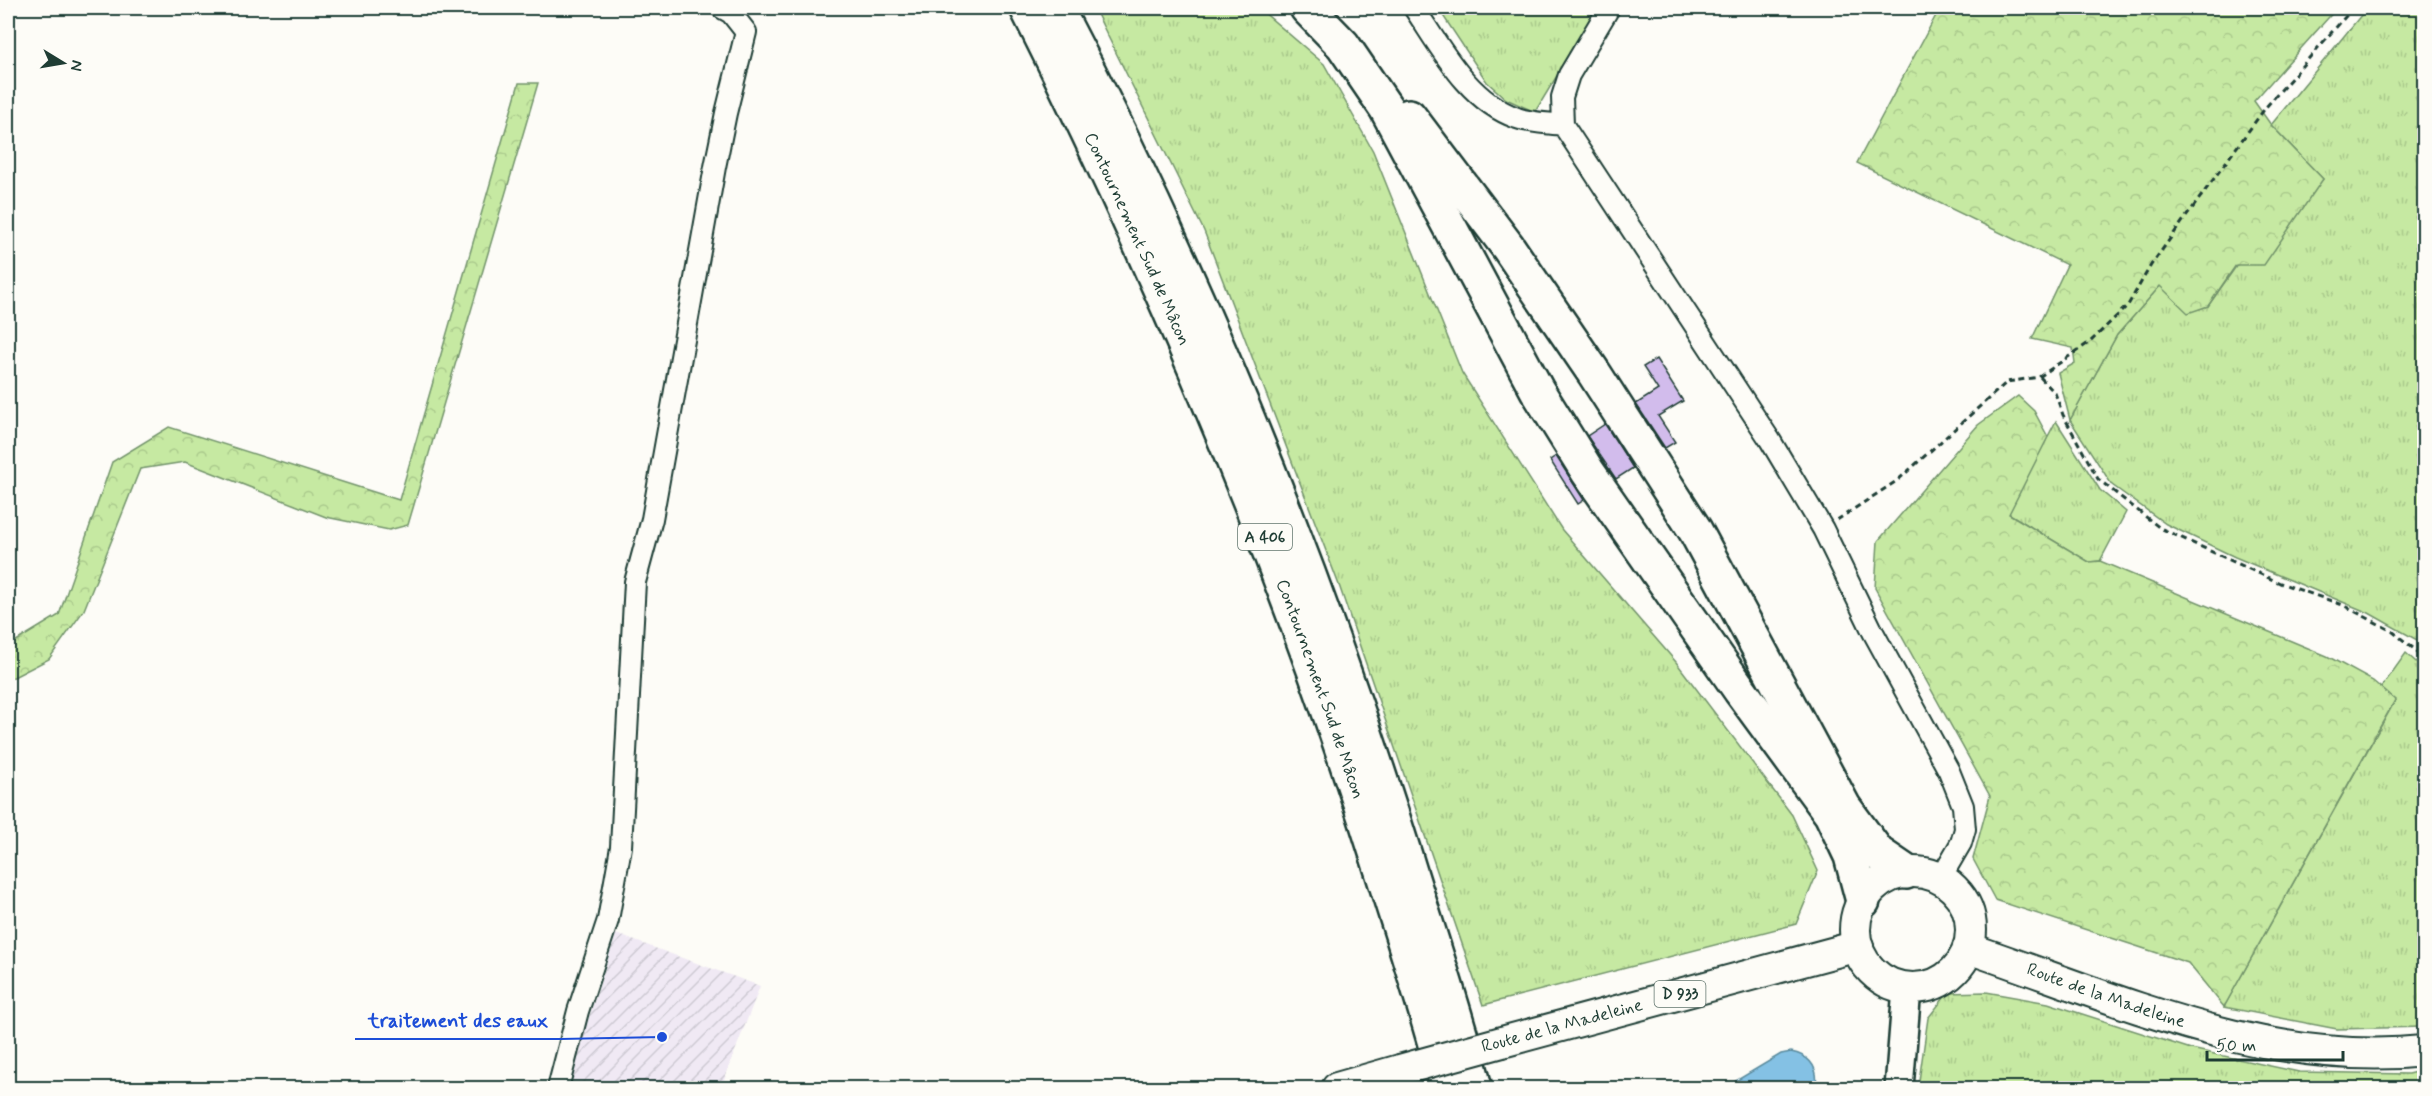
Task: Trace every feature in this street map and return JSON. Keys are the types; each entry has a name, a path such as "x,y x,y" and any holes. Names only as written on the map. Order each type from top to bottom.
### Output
{"highway":[{"name":"Contournement Sud de Mâcon","path":"1027,8 1148,256 1218,418 1283,583 1365,816 1447,1089"},
{"name":"Contournement Sud de Mâcon","path":"1056,8 1115,125 1171,246 1238,398 1303,561 1385,792 1475,1089"},
{"path":"1307,8 1343,45 1386,108 1537,390 1588,472 1740,690 1831,814 1851,856 1863,901"},
{"path":"1340,8 1405,111 1508,247 1594,373 1695,530 1844,807 1878,853 1906,872"}],"main road":[{"path":"1906,872 1929,874 1952,887 1967,909 1970,928 1968,948 1960,962 1950,974 1922,987 1907,988 1876,975 1865,962 1855,932 1857,916 1863,901 1877,885 1896,874 1906,872"},
{"name":"Route de la Madeleine","path":"1336,1089 1858,946"},
{"name":"Route de la Madeleine","path":"1968,948 2183,1023 2232,1037 2282,1047 2335,1053 2424,1051"},
{"path":"1899,1089 1907,988"}],"street":[{"path":"558,1089 578,1011 608,920 621,847 634,582 652,519 715,167 746,33 731,13 722,8"},
{"path":"1414,8 1458,72 1491,106 1518,119 1563,124"},
{"path":"1609,8 1569,75 1562,97 1563,124 1770,440 1823,529 1873,632 1959,792 1966,820 1962,843 1940,879"}],"path":[{"path":"1823,529 1898,480 2007,381 2039,377 2090,342 2128,305 2151,265 2266,107 2353,8"},
{"path":"2039,377 2055,393 2063,415 2098,479 2160,528 2280,583 2343,605 2392,631 2424,657"}],"shaded area":[{"path":"616,934 760,986 721,1088 566,1088"}],"green space":[{"path":"1094,8 1246,8 1261,10 1324,64 1373,151 1462,373 1562,530 1676,662 1792,815 1818,871 1796,924 1483,1005 1339,585 1204,231"},
{"path":"1438,8 1598,8 1535,112 1506,99 1487,82"},
{"path":"1940,8 2337,8 2254,101 2271,125 2323,179 2264,265 2236,265 2208,306 2188,313 2160,286 2117,335 2070,420 2058,373 2075,363 2073,348 2032,339 2067,265 1857,163"},
{"path":"2367,8 2424,8 2424,644 2369,613 2235,557 2166,524 2112,485 2070,420 2117,335 2160,286 2208,306 2237,265 2323,179 2271,125"},
{"path":"519,83 538,83 408,525 389,530 326,517 185,462 140,469 84,610 49,659 8,680 8,646 59,615 112,462 169,427 399,500"},
{"path":"2018,396 2034,411 2048,437 2009,514 2089,562 2100,561 2327,656 2373,681 2395,700 2224,1007 2188,963 1995,900 1973,859 1990,796 1875,588 1878,541 1978,425"},
{"path":"2056,421 2100,490 2126,512 2100,561 2089,562 2008,513"},
{"path":"2406,653 2424,669 2424,1027 2337,1029 2224,1007 2395,701 2381,688"},
{"path":"1986,992 2048,1003 2191,1049 2299,1072 2408,1074 2424,1070 2424,1088 1918,1088 1928,1018 1948,993"}],"water":[{"path":"1791,1052 1804,1056 1812,1064 1816,1074 1816,1088 1724,1088 1781,1054"}],"building":[{"path":"1656,359 1683,401 1658,416 1675,442 1665,448 1636,404 1658,390 1643,367"},
{"path":"1605,424 1633,468 1616,479 1587,436"},
{"path":"1556,456 1584,500 1578,504 1550,460"}],"place":[{"name":"traitement des eaux","path":"662,1037"}]}
